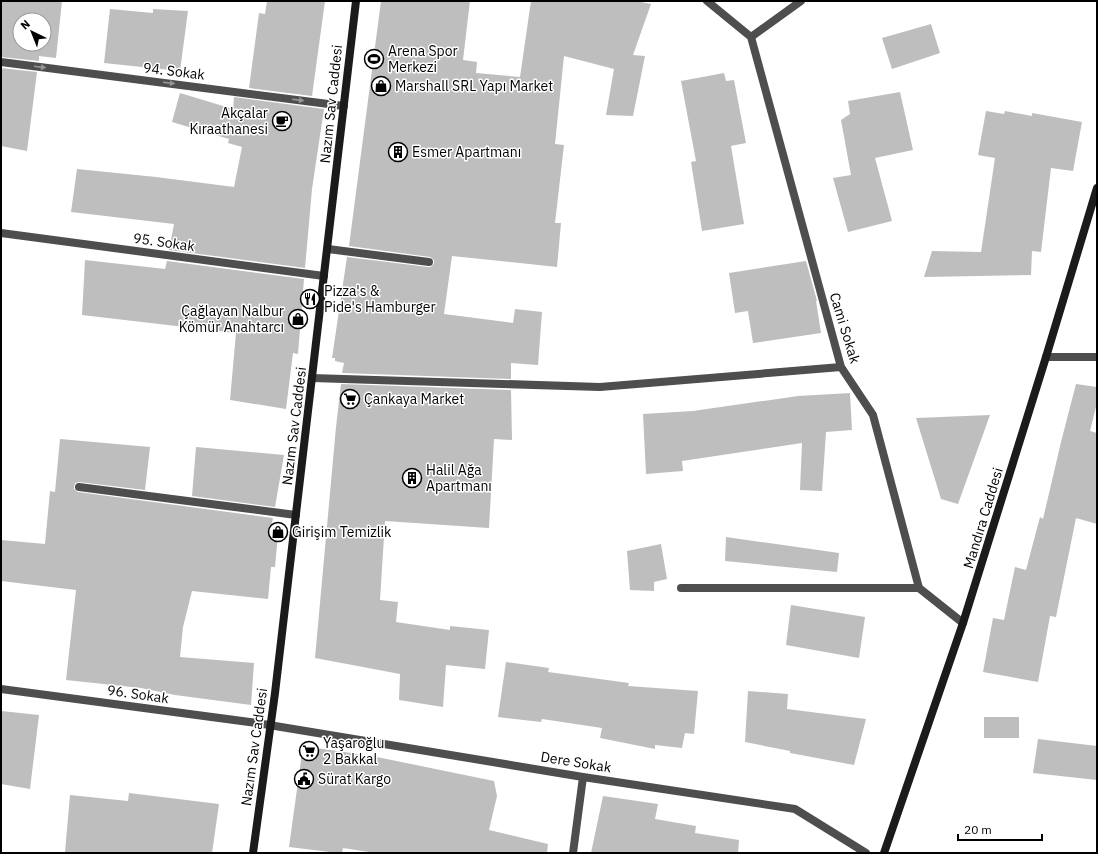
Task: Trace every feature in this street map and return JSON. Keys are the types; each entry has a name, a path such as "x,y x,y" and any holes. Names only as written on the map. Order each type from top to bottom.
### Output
{"street":[{"name":"Nazım Sav Caddesi","path":"252,853 271,726 356,1"},
{"path":"707,1 751,37 801,1"},
{"name":"Cami Sokak","path":"751,37 841,367 873,415 918,588"},
{"name":"94. Sokak","path":"1,62 344,106"},
{"name":"Mandıra Caddesi","path":"884,853 964,623 1097,188"},
{"name":"95. Sokak","path":"1,233 324,276"},
{"path":"328,249 429,262"},
{"path":"1046,357 1097,356"},
{"path":"312,378 600,388 841,367"},
{"path":"79,487 296,515"},
{"path":"681,588 918,588 964,623"},
{"name":"96. Sokak","path":"1,689 271,726"},
{"name":"Dere Sokak","path":"271,726 583,777 795,809 866,853"},
{"path":"573,853 583,777"}],"building":[{"path":"1,1 62,1 56,58 39,56 39,61 1,57"},
{"path":"267,1 325,1 312,96 249,88 259,13 265,14"},
{"path":"381,1 470,1 463,60 477,62 476,73 520,77 531,1 636,1 651,4 633,55 645,56 633,116 606,115 614,69 564,56 555,144 564,145 555,223 561,223 557,267 452,256 444,314 513,323 515,309 542,312 538,365 511,363 511,379 342,373 344,363 335,361 335,358 332,358 347,257 428,267 431,267 434,263 434,260 430,257 349,246"},
{"path":"110,9 153,13 153,9 188,11 180,71 104,63"},
{"path":"931,24 940,53 892,69 882,38"},
{"path":"1,68 37,72 27,151 1,146"},
{"path":"724,73 726,81 734,80 746,143 731,146 744,224 702,231 691,162 696,161 681,81"},
{"path":"900,92 913,150 875,158 892,221 848,232 833,178 851,175 841,120 850,114 848,101"},
{"path":"180,93 233,109 234,97 324,109 312,189 305,268 169,250 174,224 71,212 77,169 234,187 242,147 228,143 229,139 172,122"},
{"path":"986,111 1004,114 1005,111 1032,116 1032,113 1082,122 1073,171 1051,168 1041,252 1032,251 1031,275 924,277 932,251 981,252 995,158 978,155"},
{"path":"85,260 165,269 167,261 304,279 298,354 293,353 286,409 230,400 236,333 82,315"},
{"path":"806,261 817,301 821,333 753,343 748,311 735,313 729,273"},
{"path":"341,384 511,390 512,440 494,439 489,528 385,521 380,600 398,602 396,622 450,630 450,626 489,630 485,669 446,665 443,707 399,700 400,674 315,658"},
{"path":"1076,384 1097,387 1097,403 1090,431 1097,433 1097,524 1076,518 1056,617 1050,616 1038,682 983,672 993,618 1004,620 1015,567 1026,570 1040,517 1043,519"},
{"path":"850,393 852,430 826,432 822,491 800,490 802,443 682,461 683,471 646,474 643,414 693,411 798,396"},
{"path":"990,415 958,504 941,499 916,418"},
{"path":"60,439 150,447 145,490 79,482 75,483 74,487 74,489 78,492 273,518 272,523 279,524 275,567 271,567 268,599 192,591 183,627 180,657 254,663 251,705 175,695 141,688 66,680 76,590 1,581 1,540 45,544 50,491 55,492"},
{"path":"196,447 284,455 275,507 192,496"},
{"path":"726,537 839,553 837,572 725,561"},
{"path":"661,544 667,579 654,582 654,591 630,590 627,551"},
{"path":"791,605 865,617 859,658 786,645"},
{"path":"506,662 549,668 548,672 629,683 628,686 698,691 694,734 685,733 682,748 655,745 655,749 600,738 602,728 542,719 541,722 498,717"},
{"path":"748,691 788,694 787,709 866,719 854,765 790,753 790,751 745,742"},
{"path":"1,711 39,715 30,789 1,784"},
{"path":"984,717 1019,717 1019,738 984,738"},
{"path":"1038,739 1097,746 1097,780 1033,773"},
{"path":"303,746 372,756 494,781 497,796 489,830 548,844 547,853 375,853 343,848 342,853 338,853 289,847"},
{"path":"129,793 219,804 212,853 65,852 70,795 128,801"},
{"path":"603,796 658,804 655,819 696,826 695,833 739,840 738,853 591,853"}],"place":[{"name":"Arena Spor Merkezi","path":"374,59"},
{"name":"Marshall SRL Yapı Market","path":"381,86"},
{"name":"Akçalar Kıraathanesi","path":"282,121"},
{"name":"Esmer Apartmanı","path":"398,152"},
{"name":"Pizza's & Pide's Hamburger","path":"310,299"},
{"name":"Çağlayan Nalbur Kömür Anahtarcı","path":"298,319"},
{"name":"Çankaya Market","path":"350,399"},
{"name":"Halil Ağa Apartmanı","path":"412,478"},
{"name":"Girişim Temizlik","path":"278,532"},
{"name":"Yaşaroğlu 2 Bakkal","path":"309,751"},
{"name":"Sürat Kargo","path":"304,779"}]}
